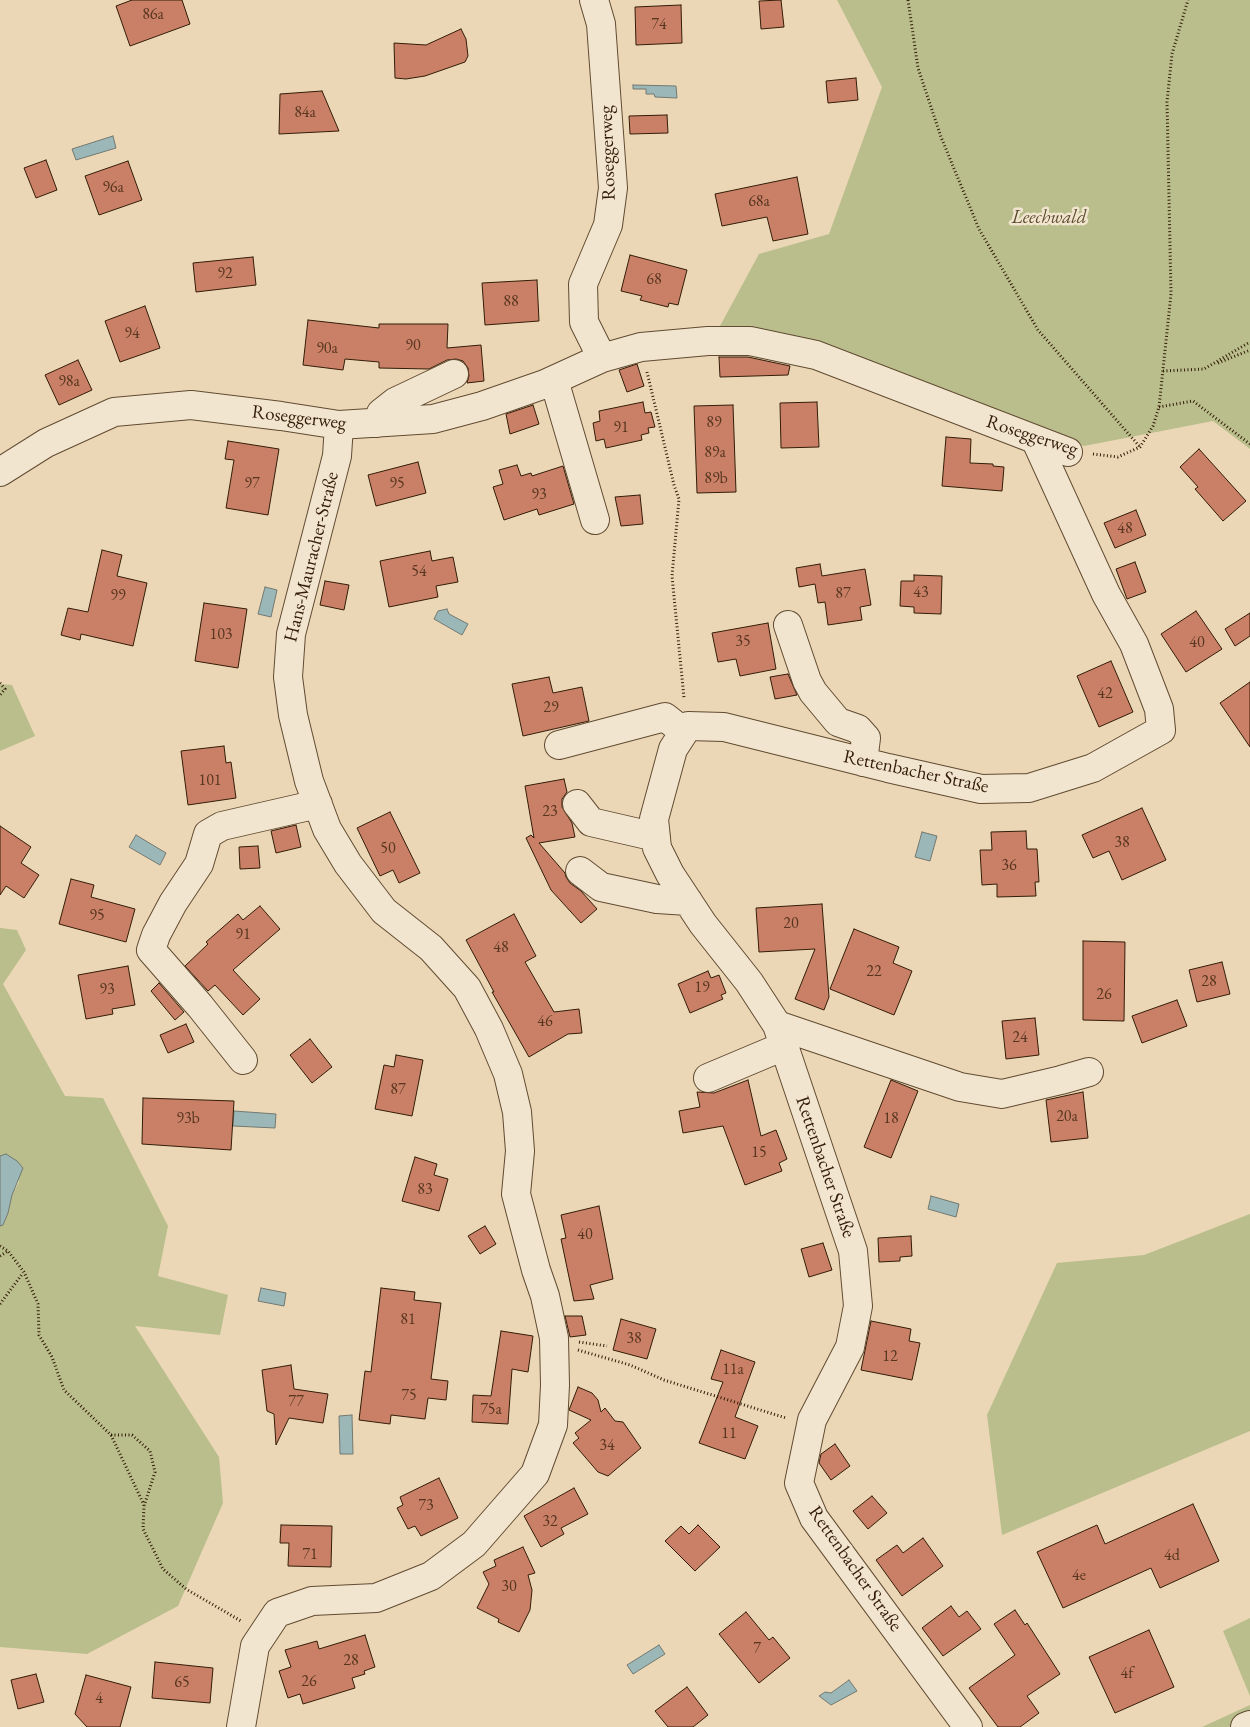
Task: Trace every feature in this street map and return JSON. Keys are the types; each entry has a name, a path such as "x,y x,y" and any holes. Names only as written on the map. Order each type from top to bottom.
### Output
{"street":[{"name":"Roseggerweg","path":"594,0 601,24 613,188 608,225 583,284 584,322 602,358"},
{"name":"Roseggerweg","path":"0,472 46,443 114,412 190,405 340,425 432,419 482,406 554,380 602,358 641,347 708,341 750,340 816,355 1068,452"},
{"path":"377,423 382,413 395,402 454,374"},
{"path":"554,380 595,520"},
{"name":"Hans-Mauracher-Straße","path":"241,1727 255,1646 277,1613 312,1601 376,1598 430,1576 474,1544 536,1474 553,1425 555,1386 554,1342 545,1296 536,1270 516,1194 520,1151 517,1112 508,1074 489,1029 467,988 431,948 384,911 348,864 328,829 309,781 293,715 288,677 291,634 337,456 340,425"},
{"name":"Rettenbacher Straße","path":"968,1727 814,1518 799,1483 812,1420 850,1347 858,1306 853,1250 781,1035 749,982 703,924 670,874 657,848 654,819 673,749 688,726 724,727 981,789 1029,788 1093,768 1160,730 1159,708 1134,644 1106,594 1036,441"},
{"path":"788,624 812,692 838,722 858,729 866,738 863,762"},
{"path":"559,745 665,717 684,732"},
{"path":"243,1060 200,1006 151,950 156,935 173,903 199,864 208,834 222,826 318,804"},
{"path":"577,804 592,822 656,836"},
{"path":"580,871 601,887 657,899 688,901"},
{"path":"708,1078 781,1035 960,1086 1002,1094 1089,1072"},
{"path":"1245,1727 1250,1725"}],"path":[{"path":"908,0 918,68 940,137 979,229 1038,330 1140,447 1153,426 1159,407 1163,371 1171,294 1167,102 1172,54 1188,0"},
{"path":"1204,369 1250,342"},
{"path":"1163,371 1204,369 1250,350"},
{"path":"646,368 679,499 672,576 684,691"},
{"path":"1159,407 1193,401 1250,444"},
{"name":"Roseggerweg","path":"1068,452 1118,457 1140,447"},
{"path":"0,683 5,689 0,695"},
{"path":"0,1246 8,1251 24,1272 38,1304 39,1334 52,1357 64,1390 111,1435 144,1506"},
{"path":"0,1256 8,1251"},
{"path":"0,1304 24,1272"},
{"path":"554,1342 630,1365 664,1380 789,1419 810,1428"},
{"path":"111,1435 132,1435 150,1451 155,1472 144,1506 143,1529 163,1569 186,1589 230,1613 263,1635"}],"green space":[{"name":"Leechwald","path":"837,0 1250,0 1250,449 1213,421 1084,446 818,347 720,326 759,254 829,234 882,87"},
{"path":"0,684 12,685 35,736 0,751"},
{"path":"0,928 17,930 26,950 3,984 65,1096 103,1098 168,1226 158,1276 228,1295 220,1335 135,1326 219,1457 223,1503 178,1606 87,1654 0,1647 0,1226 3,1225 12,1195 19,1182 6,1154 0,1156"},
{"path":"1250,1214 1250,1431 1002,1535 987,1415 1057,1263 1144,1255"},
{"path":"1250,1618 1250,1696 1223,1631"},
{"path":"1250,1705 1250,1727 1202,1727"}],"water":[{"path":"633,85 676,86 677,98 655,97 654,94 646,94 646,89 633,89"},
{"path":"113,136 116,148 76,160 72,149"},
{"path":"265,587 277,590 271,617 258,614"},
{"path":"447,609 449,614 468,624 462,635 434,619 438,611"},
{"path":"922,832 937,836 930,861 915,857"},
{"path":"136,835 166,853 160,865 129,847"},
{"path":"234,1111 276,1114 275,1128 233,1126"},
{"path":"6,1154 17,1161 23,1168 12,1195 8,1213 3,1225 0,1226 0,1156"},
{"path":"931,1196 959,1204 956,1217 928,1209"},
{"path":"261,1288 286,1293 284,1306 258,1301"},
{"path":"352,1415 353,1454 340,1454 339,1416"},
{"path":"659,1645 665,1654 633,1674 627,1665"},
{"path":"849,1680 857,1691 831,1705 819,1696 825,1692 831,1693"}],"building":[{"path":"132,0 182,0 190,24 130,46 116,6"},
{"path":"781,0 784,27 761,29 759,1"},
{"path":"681,5 682,43 636,45 635,7"},
{"path":"461,29 466,39 468,56 465,62 425,76 406,79 395,78 394,43 426,45"},
{"path":"856,78 858,100 828,103 826,81"},
{"path":"322,91 339,131 279,134 280,94"},
{"path":"667,115 668,133 630,134 629,116"},
{"path":"46,160 57,190 36,198 24,168"},
{"path":"128,161 142,200 99,215 85,176"},
{"path":"797,177 808,234 773,241 767,217 722,226 715,194"},
{"path":"630,255 687,270 678,305 669,303 668,307 640,300 642,296 621,291"},
{"path":"253,257 256,285 196,292 193,263"},
{"path":"537,280 539,321 485,325 482,283"},
{"path":"145,306 160,348 120,362 105,321"},
{"path":"308,320 379,328 379,324 448,324 447,348 481,345 484,381 467,383 469,376 468,368 463,361 456,359 447,360 429,369 379,368 379,362 345,359 343,370 303,365"},
{"path":"719,357 748,357 790,366 788,375 720,377"},
{"path":"78,360 92,390 59,405 45,375"},
{"path":"637,364 644,386 627,392 619,370"},
{"path":"643,402 645,413 651,412 655,427 648,428 649,433 641,435 642,440 606,448 604,439 596,441 593,423 600,421 599,411"},
{"path":"817,402 819,447 781,448 780,403"},
{"path":"533,405 539,424 510,434 506,414"},
{"path":"733,405 736,492 697,493 694,406"},
{"path":"946,437 971,439 970,463 993,464 993,466 1004,467 1002,491 942,486"},
{"path":"228,441 279,449 268,515 226,508 234,460 225,459"},
{"path":"1199,449 1246,501 1223,521 1195,489 1198,487 1180,467"},
{"path":"418,462 426,493 376,506 368,475"},
{"path":"517,465 521,476 531,473 532,476 563,466 574,504 539,515 537,509 504,520 493,487 503,484 499,470"},
{"path":"640,495 643,524 621,526 615,497"},
{"path":"1136,510 1146,535 1115,548 1104,523"},
{"path":"102,550 122,555 117,576 147,583 133,646 81,634 80,640 61,635 68,608 88,612"},
{"path":"430,551 432,561 453,557 458,582 436,586 438,597 389,607 380,561"},
{"path":"1135,562 1146,592 1127,599 1116,569"},
{"path":"820,564 822,576 865,569 871,605 860,607 862,620 828,625 825,602 818,603 815,584 799,587 796,568"},
{"path":"914,575 942,576 941,614 914,613 914,607 900,606 901,581 914,581"},
{"path":"325,581 349,585 344,610 320,605"},
{"path":"204,603 247,609 238,668 195,661"},
{"path":"1196,611 1222,649 1186,672 1161,634"},
{"path":"1250,613 1250,636 1235,646 1225,629"},
{"path":"768,623 776,669 740,676 736,659 718,662 712,633"},
{"path":"1111,661 1133,712 1099,727 1077,676"},
{"path":"788,674 797,695 775,699 770,677"},
{"path":"549,677 553,693 582,687 589,721 523,736 512,684"},
{"path":"1250,682 1250,747 1220,703"},
{"path":"224,746 226,763 231,762 236,798 188,805 181,751"},
{"path":"564,779 567,792 562,799 562,807 572,823 575,837 539,843 565,873 570,883 581,891 597,909 581,923 551,890 526,838 531,835 534,838 525,786"},
{"path":"1142,808 1166,860 1122,880 1109,851 1093,858 1082,835"},
{"path":"390,812 420,873 399,883 393,870 380,876 357,828"},
{"path":"296,825 301,847 276,853 271,831"},
{"path":"0,826 31,847 21,863 39,875 24,898 6,886 0,895"},
{"path":"1026,831 1027,849 1037,849 1039,882 1035,882 1036,896 997,897 997,884 982,885 980,850 992,850 991,832"},
{"path":"258,846 260,868 240,869 239,847"},
{"path":"71,879 94,885 91,897 135,909 126,942 59,924"},
{"path":"822,904 829,997 824,1010 795,999 815,949 759,952 756,908"},
{"path":"260,906 280,929 233,970 260,999 243,1015 215,985 208,991 185,966 208,944 206,942 238,914 243,920"},
{"path":"514,914 536,956 525,962 554,1012 579,1009 582,1033 568,1034 529,1057 492,992 494,992 466,940"},
{"path":"854,929 899,947 893,963 912,971 894,1015 830,989"},
{"path":"1083,941 1125,942 1124,1021 1083,1020"},
{"path":"1222,962 1230,994 1197,1002 1189,970"},
{"path":"128,966 135,1005 112,1009 113,1014 86,1019 78,975"},
{"path":"708,971 711,978 719,975 726,993 721,995 723,999 690,1013 678,984"},
{"path":"159,983 184,1012 175,1020 151,991"},
{"path":"1177,1000 1187,1026 1142,1043 1132,1016"},
{"path":"1035,1018 1039,1055 1006,1059 1002,1021"},
{"path":"186,1024 194,1042 168,1053 160,1035"},
{"path":"310,1039 332,1067 312,1083 290,1055"},
{"path":"396,1055 423,1060 412,1116 375,1109 384,1065 394,1067"},
{"path":"748,1080 761,1136 776,1130 787,1159 779,1163 782,1171 745,1185 723,1126 683,1133 679,1111 700,1107 697,1092 714,1093"},
{"path":"891,1080 918,1091 891,1158 864,1147"},
{"path":"1083,1092 1088,1138 1051,1142 1046,1100"},
{"path":"143,1098 234,1101 231,1150 142,1144"},
{"path":"415,1157 437,1164 434,1175 448,1179 439,1211 402,1201"},
{"path":"599,1206 613,1279 590,1285 594,1299 574,1301 561,1239 566,1238 561,1215"},
{"path":"485,1226 496,1244 480,1254 468,1236"},
{"path":"911,1236 912,1256 900,1257 900,1261 879,1262 878,1238"},
{"path":"823,1243 832,1270 809,1277 801,1249"},
{"path":"381,1288 415,1292 414,1300 441,1303 431,1379 448,1381 446,1400 428,1398 425,1419 391,1415 390,1424 359,1420 365,1371 371,1372"},
{"path":"565,1316 582,1316 586,1335 570,1337"},
{"path":"621,1319 656,1329 647,1359 613,1350"},
{"path":"871,1321 911,1329 909,1341 920,1343 912,1380 861,1370"},
{"path":"501,1331 533,1336 528,1372 512,1369 508,1424 472,1422 473,1395 491,1396"},
{"path":"721,1350 755,1362 735,1417 758,1426 745,1459 699,1443 723,1382 711,1379"},
{"path":"291,1365 294,1389 328,1394 323,1423 289,1418 276,1445 274,1414 267,1411 262,1370"},
{"path":"578,1387 592,1393 598,1400 601,1412 605,1408 615,1421 623,1422 641,1448 608,1476 598,1472 573,1443 579,1438 575,1433 591,1420 569,1410"},
{"path":"835,1444 850,1466 831,1480 819,1463 821,1454"},
{"path":"439,1478 458,1518 421,1536 415,1526 408,1529 397,1508 403,1505 400,1497"},
{"path":"574,1488 588,1514 561,1528 564,1534 541,1547 524,1516"},
{"path":"872,1496 887,1513 868,1529 853,1511"},
{"path":"1193,1504 1219,1561 1160,1588 1151,1568 1063,1608 1037,1552 1097,1525 1105,1544"},
{"path":"281,1525 332,1526 331,1567 288,1566 289,1543 280,1543"},
{"path":"698,1525 720,1547 695,1571 665,1541 681,1526 689,1534"},
{"path":"923,1538 943,1566 902,1596 876,1560 897,1545 903,1553"},
{"path":"523,1547 535,1573 528,1575 532,1590 530,1610 519,1632 498,1622 499,1619 477,1608 489,1584 483,1572 496,1566 494,1560"},
{"path":"951,1606 959,1617 967,1611 981,1629 943,1656 922,1628"},
{"path":"1015,1610 1025,1625 1027,1623 1060,1674 1027,1696 1039,1713 1020,1727 998,1727 969,1688 1015,1655 994,1624"},
{"path":"746,1612 769,1640 773,1637 790,1658 759,1683 719,1634"},
{"path":"1149,1630 1174,1687 1115,1713 1089,1657"},
{"path":"365,1635 375,1667 364,1671 365,1674 352,1678 355,1688 303,1704 300,1694 288,1698 279,1671 291,1667 285,1650 317,1641 319,1649"},
{"path":"155,1662 213,1668 210,1703 152,1698"},
{"path":"36,1674 44,1702 18,1709 11,1680"},
{"path":"86,1675 131,1687 120,1727 87,1727 75,1714"},
{"path":"687,1687 708,1715 693,1727 668,1727 655,1711"}]}
